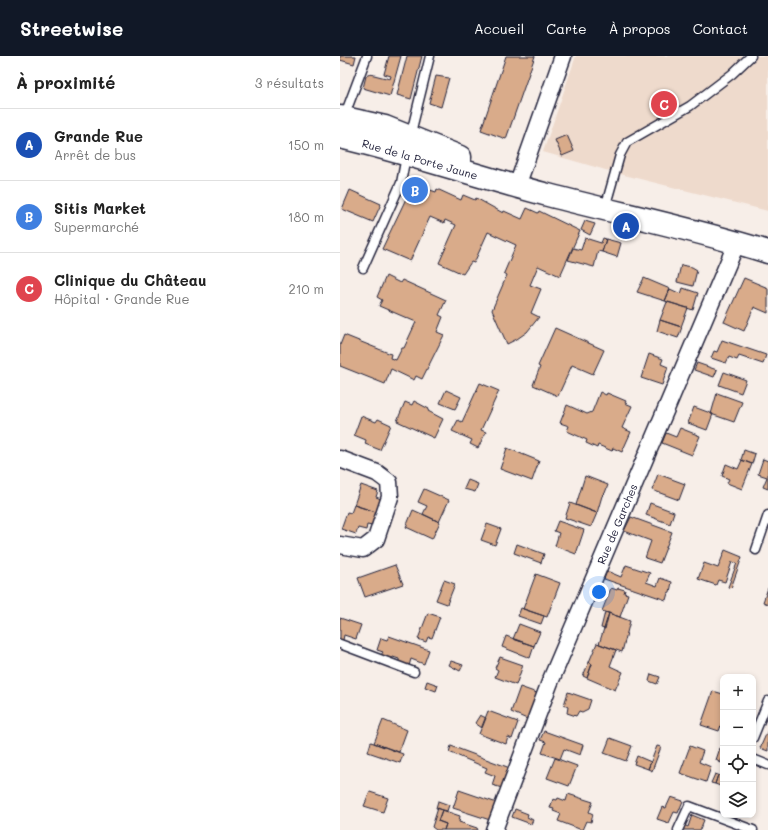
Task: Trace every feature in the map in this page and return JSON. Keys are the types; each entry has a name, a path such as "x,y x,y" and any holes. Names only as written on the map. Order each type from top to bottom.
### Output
{"main road":[{"name":"Rue de la Porte Jaune","path":"341,126 385,127 408,145 469,161 509,184 737,242 768,252"}],"street":[{"path":"509,184 563,56"},
{"name":"Rue de Garches","path":"494,830 550,682 737,242"},
{"path":"340,459 377,473 389,482 390,497 376,539 363,549 340,545"}],"lane":[{"path":"341,126 367,56"},
{"path":"363,268 401,183 408,145 430,56"},
{"path":"605,209 620,155 627,142 690,106 732,74 751,56"},
{"path":"756,550 768,515"},
{"path":"340,644 414,672"},
{"path":"756,731 768,701"},
{"path":"756,761 768,765"},
{"path":"678,830 689,806 753,830"}],"shaded area":[{"path":"576,56 768,56 768,211 616,173 543,152"}],"building":[{"path":"340,56 356,56 354,64 340,60"},
{"path":"389,56 401,56 390,96 363,88 366,76 370,74 390,79 391,76 384,74"},
{"path":"407,56 422,56 411,99 397,95"},
{"path":"506,56 535,56 506,139 481,130"},
{"path":"436,76 449,78 441,107 429,103"},
{"path":"567,135 574,151 562,156 555,140"},
{"path":"413,184 436,192 437,189 461,200 463,195 475,200 476,198 503,213 504,211 522,219 527,208 538,213 539,211 580,231 560,276 538,266 530,285 541,289 531,313 539,317 527,332 507,344 492,310 507,275 504,273 516,245 488,232 474,263 471,262 463,274 439,263 456,225 445,220 444,223 430,217 410,261 382,249"},
{"path":"350,190 381,204 373,222 342,209"},
{"path":"585,221 595,224 590,235 581,230"},
{"path":"585,238 601,243 603,238 606,239 602,252 598,251 594,267 568,260 573,248 581,250"},
{"path":"606,239 621,243 617,257 602,252"},
{"path":"681,265 692,267 697,270 693,286 677,282"},
{"path":"386,276 400,283 402,280 446,300 439,315 443,317 437,332 444,335 422,379 416,376 414,380 391,369 385,384 340,366 340,345 344,335 391,354 390,358 396,360 402,348 404,348 416,322 379,306 382,300 377,297"},
{"path":"644,278 670,289 665,301 637,292"},
{"path":"744,278 768,288 768,313 754,307 744,331 724,322"},
{"path":"683,288 698,293 693,310 665,301 670,289 681,294"},
{"path":"667,302 688,308 681,327 660,320"},
{"path":"660,320 682,327 678,338 657,331"},
{"path":"555,328 604,350 593,374 572,365 558,396 533,385 540,367 538,366"},
{"path":"722,340 766,355 763,364 739,356 737,360 729,357 726,363 711,358 714,351 717,352"},
{"path":"649,354 663,359 661,364 668,367 662,385 641,378"},
{"path":"697,363 717,370 714,377 694,370"},
{"path":"724,372 746,380 741,393 719,385"},
{"path":"480,383 499,391 481,430 486,432 478,448 470,444 472,440 452,431 458,420 462,422"},
{"path":"446,390 461,397 455,409 440,403"},
{"path":"600,392 606,395 607,393 626,401 625,403 632,406 622,428 631,432 622,452 613,448 612,451 598,445 597,448 586,443 587,440 567,431 569,426 560,423 567,405 587,414 592,412"},
{"path":"717,393 742,402 734,422 711,414"},
{"path":"414,401 443,419 434,438 397,421 405,402 412,405"},
{"path":"694,407 713,414 707,430 688,423"},
{"path":"361,416 376,422 378,419 391,425 380,450 365,444 366,440 354,435"},
{"path":"680,428 700,436 692,455 662,443 666,433 676,437"},
{"path":"507,448 539,461 532,481 500,469"},
{"path":"744,450 755,454 752,464 741,460"},
{"path":"763,459 768,461 768,489 763,487 767,477 758,474"},
{"path":"742,460 752,464 742,489 727,483 729,479 722,476 726,464 738,469"},
{"path":"658,474 685,484 679,500 652,490"},
{"path":"585,476 608,485 602,496 597,513 576,505"},
{"path":"468,480 478,484 475,492 464,489"},
{"path":"361,485 378,491 376,497 381,499 376,512 354,505"},
{"path":"424,489 449,500 439,522 423,514 427,506 418,502"},
{"path":"570,503 597,513 591,527 565,518"},
{"path":"650,503 674,512 670,524 646,515"},
{"path":"354,505 376,512 372,526 367,525 366,530 358,528 356,534 341,529 347,512 351,513"},
{"path":"413,510 440,522 432,539 406,527"},
{"path":"631,517 672,532 660,563 645,558 651,541 624,531"},
{"path":"558,521 584,530 576,554 555,546 559,533 554,531"},
{"path":"487,524 501,529 495,545 481,540"},
{"path":"517,544 544,554 541,563 514,553"},
{"path":"725,550 742,557 731,588 728,587 737,563 732,562 725,582 718,580 716,585 698,579 704,563 718,568"},
{"path":"395,565 403,584 365,597 358,578"},
{"path":"626,565 650,573 646,582 657,586 660,578 672,582 670,592 668,593 666,600 604,579 607,571 621,577"},
{"path":"536,574 560,583 547,617 523,609"},
{"path":"444,580 455,584 447,604 436,600"},
{"path":"611,588 625,590 624,593 628,594 620,617 602,611"},
{"path":"768,588 768,604 763,602"},
{"path":"521,608 544,616 541,624 518,616"},
{"path":"605,612 609,613 605,629 601,628"},
{"path":"428,613 440,617 432,638 428,637 426,642 418,639"},
{"path":"609,613 630,621 622,652 599,644"},
{"path":"340,618 361,625 356,639 344,635 343,640 340,639"},
{"path":"519,624 540,632 534,646 513,639"},
{"path":"389,636 429,650 424,664 411,659 409,666 399,662 399,659 393,657 392,659 381,655 383,652 377,650 381,638 387,640"},
{"path":"506,636 534,646 530,658 502,647"},
{"path":"597,643 616,650 610,666 623,672 615,690 587,678 592,664 589,662"},
{"path":"500,657 523,665 516,685 495,677 498,670 495,668"},
{"path":"451,661 463,665 460,671 449,665"},
{"path":"589,662 592,664 587,678 583,676"},
{"path":"651,674 660,677 657,684 649,681"},
{"path":"427,681 438,685 436,691 425,687"},
{"path":"520,687 537,693 527,719 511,712"},
{"path":"713,691 720,693 719,731 701,725"},
{"path":"568,692 591,700 588,709 582,712 579,711 576,716 567,713 568,707 564,705"},
{"path":"488,711 518,722 512,739 508,737 506,744 479,734"},
{"path":"480,715 486,718 482,728 475,723"},
{"path":"383,720 407,730 399,752 374,743"},
{"path":"768,730 768,751 760,748"},
{"path":"544,731 583,745 580,755 564,749 560,759 542,753 546,742 540,740"},
{"path":"610,738 632,746 626,761 604,753"},
{"path":"371,742 403,754 400,763 368,752"},
{"path":"451,746 510,768 502,788 492,785 495,776 485,772 487,768 449,752"},
{"path":"657,746 661,747 652,771 648,769"},
{"path":"690,746 703,751 699,762 711,767 706,782 680,773"},
{"path":"720,748 720,762 716,760"},
{"path":"637,756 651,762 648,769 634,764"},
{"path":"555,758 577,766 569,786 547,778"},
{"path":"715,774 718,775 715,784 711,783"},
{"path":"718,775 720,776 720,786 715,784"},
{"path":"459,790 497,803 490,820 453,808"},
{"path":"370,792 388,798 383,812 364,806"},
{"path":"568,794 593,802 589,812 593,814 591,822 586,821 582,830 558,821 561,814 550,808 553,799 557,800 558,798 566,801"},
{"path":"671,797 683,801 678,813 674,812 669,823 657,819 662,807 666,808"},
{"path":"438,801 449,805 447,811 436,808"},
{"path":"438,808 442,810 438,821 446,824 444,830 436,830 432,827"},
{"path":"515,809 528,814 527,817 533,820 531,824 512,817"},
{"path":"442,810 460,816 459,822 477,828 478,830 444,830 446,824 438,821"},
{"path":"692,815 704,820 700,830 682,830 684,825 688,827"}],"place":[{"name":"Clinique du Château","path":"664,104"},
{"name":"Sitis Market","path":"415,190"},
{"name":"Grande Rue","path":"626,226"}]}
